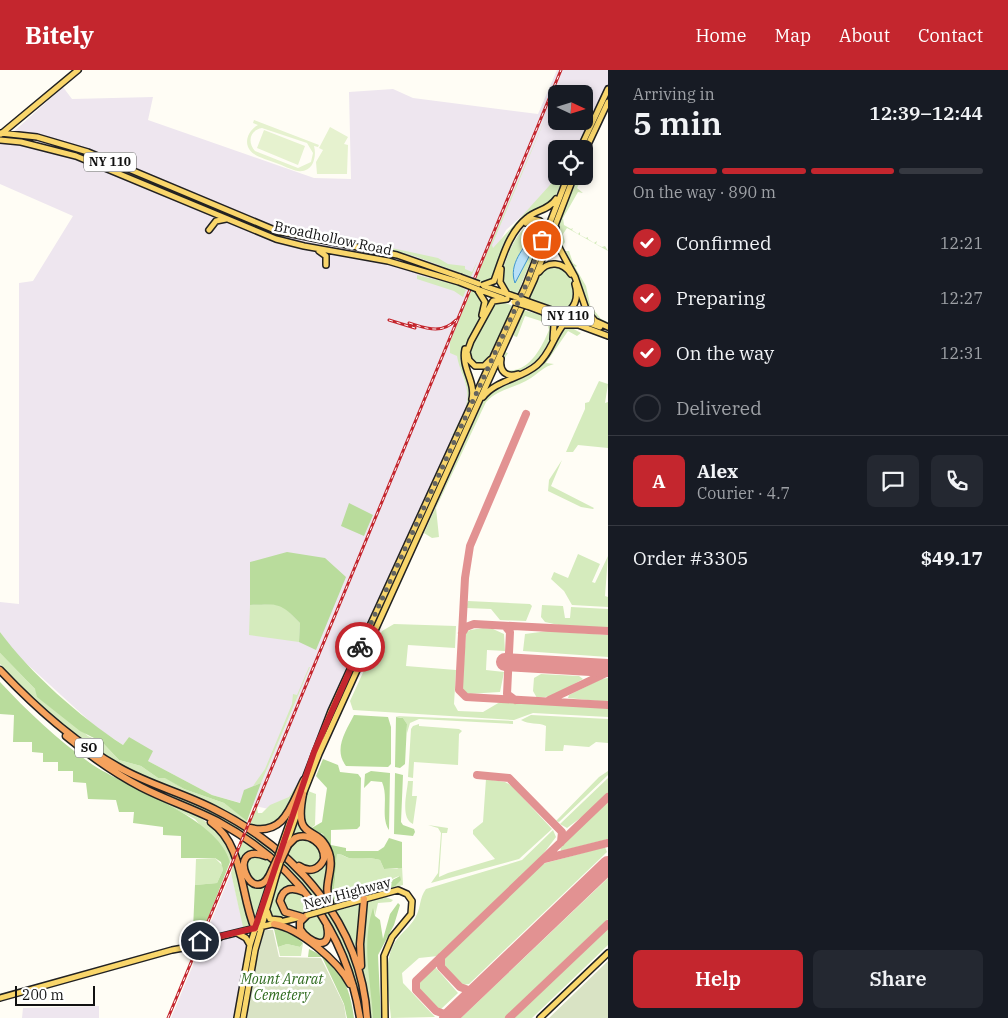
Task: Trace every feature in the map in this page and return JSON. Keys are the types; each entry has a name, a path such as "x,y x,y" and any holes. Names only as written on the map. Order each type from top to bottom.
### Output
{"highway":[{"name":"SO","path":"0,670 56,723 103,758 145,781 213,808 247,828 279,859 308,894 324,918 342,952 357,999 360,1018"},
{"name":"SO","path":"0,677 51,724 88,754 143,788 191,809 234,831 279,859 312,884 335,916 352,950 363,988 367,1018"},
{"path":"247,828 263,831 276,826 289,809 304,780"},
{"path":"303,794 300,812 302,823 307,831 322,841 330,854 331,864 326,892 335,916"},
{"path":"191,809 219,828 229,841 258,928"},
{"path":"279,859 274,872 266,880 256,883 246,878 243,867 246,859 253,854 261,854 279,859 309,870 318,868 324,859 320,846 308,837 296,837 286,844 279,859"},
{"path":"308,894 291,888 285,891 281,898 281,906 285,912 305,916 300,922 300,930 317,944 323,942 328,937 324,918"},
{"path":"363,988 360,949 364,899"},
{"path":"274,924 294,930 337,965 346,976 357,999"}],"main road":[{"path":"1,134 78,70"},
{"path":"587,140 608,89"},
{"path":"589,140 608,102"},
{"name":"Broadhollow Road","path":"1,134 37,137 88,152 283,233 393,254 460,280"},
{"name":"Broadhollow Road","path":"0,140 21,142 76,156 169,193 271,237 314,248 388,262 460,280 515,300 608,328"},
{"path":"468,414 473,392 464,366 464,355 485,306 479,286 494,281 506,249 518,227 529,217 552,205 564,185"},
{"path":"286,844 304,780 324,727 513,313 565,185"},
{"path":"286,844 303,794 339,710 503,350 571,185"},
{"path":"559,215 556,234 557,243 575,277 588,313 595,321 608,328"},
{"path":"513,313 489,362 480,367 472,364 467,354 477,330 493,301 507,297 500,282 501,270 515,238 526,223 532,219 541,222 545,228 539,252"},
{"path":"209,230 217,220 228,220"},
{"path":"314,248 325,255 326,265"},
{"path":"527,295 544,268 553,264 564,266 570,273 577,294 570,310 562,314"},
{"name":"Broadhollow Road","path":"528,304 544,313 608,336"},
{"path":"503,350 500,365 507,375 518,374 536,362 547,349 554,333 552,321 544,313"},
{"path":"478,404 493,388 522,375 537,365 549,351 562,326 578,325"},
{"path":"412,533 419,535"},
{"path":"339,710 337,705 349,670"},
{"path":"243,1018 258,928 274,872"},
{"path":"237,1018 250,945 266,908 274,872"},
{"name":"New Highway","path":"0,998 400,890 408,895 412,903 411,914 392,936 384,956 385,1018"},
{"path":"266,908 269,918 286,921"},
{"path":"237,933 246,937 250,945"},
{"path":"540,1018 608,953"}],"shaded area":[{"path":"557,70 608,70 608,86 593,118 593,85 551,85"},
{"path":"63,87 72,99 153,97 148,120 314,178 351,179 349,92 393,89 413,98 538,114 548,91 548,130 587,130 582,140 548,140 548,185 557,185 506,230 473,292 461,353 460,368 469,394 468,405 299,790 282,812 212,795 148,761 129,737 123,745 96,727 16,654 0,632 0,602 19,604 19,283 33,281 73,216 0,184 0,144"},
{"path":"231,873 247,942 235,1018 171,1018"},
{"path":"99,1006 99,1018 22,1018 23,1008"}],"green space":[{"path":"548,112 492,245 493,248 550,185 561,185 553,201 530,214 502,252 492,280 487,284 475,280"},
{"path":"254,120 319,145 318,147 314,146 315,155 313,163 307,169 298,171 254,154 250,151 247,143 251,131 258,125 253,123","holes":["262,128 307,143 313,153 311,162 298,168 255,151 251,144 251,137 255,131"]},
{"path":"330,127 348,137 344,144 348,145 347,174 317,174 316,162 323,150 319,148"},
{"path":"264,130 305,146 298,165 257,148"},
{"path":"573,185 578,185 577,188 583,193 578,192 563,218 564,225 571,229 573,228 572,230 578,234 580,232 580,235 588,237 594,243 597,241 596,244 602,247 605,246 608,251 567,228 563,234 565,242 563,245 565,251 569,251 573,263 577,266 575,267 586,286 591,309 601,319 608,322 608,325 601,323 590,315 557,241 557,227"},
{"path":"534,221 541,224 543,231 517,295 506,290 501,274 517,237 527,225"},
{"path":"364,242 438,258 448,264 465,266 465,269 472,272 478,260 471,277 417,257"},
{"path":"550,266 564,270 572,282 574,298 567,311 561,311 529,299 539,274"},
{"path":"417,275 458,285 466,290 463,297 454,291 417,279"},
{"path":"471,290 482,299 483,310 462,354 463,368 471,394 469,406 454,435 450,434 453,434 463,414 468,396 457,356 450,353 450,342"},
{"path":"500,301 513,306 489,360 477,363 470,359 469,351 493,303"},
{"path":"523,310 548,317 552,322 553,335 538,360 515,374 503,371 502,358 504,352 508,353 504,359 503,366 507,370 515,370 522,367 534,358 549,330 547,323 525,316 517,337 514,336 513,333"},
{"path":"568,326 581,333 577,336 568,331 546,363 554,364 544,368 531,378 496,394 486,402 436,508 439,537 432,538 424,533 486,395 533,370 549,354 562,328"},
{"path":"599,381 608,384 605,403 608,402 608,448 578,445 573,452 566,452 585,409 585,403 589,402"},
{"path":"562,460 551,486 593,509 581,507 548,491 549,480"},
{"path":"349,503 373,515 364,536 341,526"},
{"path":"287,552 325,558 346,577 316,650 299,642 300,623 288,611 273,605 250,605 250,562"},
{"path":"578,554 600,564 592,582 595,583 608,556 605,596 608,597 608,607 572,605 564,591 551,579 554,572 568,578"},
{"path":"468,601 530,604 532,606 526,621 500,620 491,609 466,608"},
{"path":"272,604 283,606 300,623 299,642 249,635 250,605"},
{"path":"542,605 563,606 565,618 570,618 571,607 608,609 608,629 563,626 545,622 541,617"},
{"path":"394,624 456,626 455,648 408,645 406,666 456,670 454,704 458,711 483,712 500,702 608,708 608,717 533,713 514,720 353,710 350,701 382,631"},
{"path":"493,629 504,634 505,651 487,650 486,670 504,672 500,692 467,694 462,689 466,633 470,630"},
{"path":"548,631 608,635 608,657 523,651 525,634"},
{"path":"0,632 41,679 106,734 123,745 129,737 153,751 148,761 212,795 240,803 244,790 261,783 247,821 224,803 184,789 165,778 158,778 141,766 119,760 102,742 80,731 37,697 35,689 0,653"},
{"path":"0,653 35,689 88,736 102,742 119,760 141,766 158,778 165,777 184,789 224,803 247,820 246,824 196,797 149,781 107,758 88,745 50,715 16,681 0,664"},
{"path":"309,667 261,783 253,786 265,769 292,704 293,694 297,695"},
{"path":"541,674 579,676 583,679 553,696 537,698 533,691 534,678"},
{"path":"608,678 608,702 568,698 569,695 601,679"},
{"path":"0,682 43,725 90,763 170,805 208,831 222,846 230,862 203,931 193,929 195,885 217,883 223,870 221,862 215,858 181,858 181,836 163,835 163,827 133,823 134,812 119,812 116,800 88,799 86,783 73,782 73,771 58,771 58,762 43,762 43,753 32,752 32,742 13,742 14,715 0,714"},
{"path":"354,715 388,717 391,727 391,764 388,767 346,766 342,760 342,740"},
{"path":"531,715 608,719 608,743 596,742 589,747 564,745 563,751 545,751 546,726 521,720"},
{"path":"395,716 513,721 513,724 419,719 410,723 407,733 407,724 403,718"},
{"path":"396,717 403,718 407,724 405,764 400,768 395,767"},
{"path":"419,724 419,726 459,729 462,731 459,734 458,765 414,762 413,778 408,777 411,729"},
{"path":"83,756 139,789 201,818 225,838 232,856 230,862 195,819 137,790"},
{"path":"323,759 338,765 340,772 358,774 361,778 360,826 357,829 331,830 331,845 346,848 346,851 378,851 384,847 389,838 402,842 402,868 384,869 380,860 349,858 337,854 334,892 353,894 383,885 400,876 401,880 394,887 354,896 335,904 330,894 329,884 333,868 333,852 323,834 310,829 322,822 327,788 316,776"},
{"path":"371,771 390,773 389,830 385,819 385,794 382,782 371,781 364,788 365,774"},
{"path":"608,771 608,775 559,822 556,821 599,777"},
{"path":"395,773 403,775 401,822 403,825 414,829 413,836 394,834"},
{"path":"270,776 257,808 258,813 262,813 270,805 289,797 296,786 298,788 280,820 273,826 253,827 249,824"},
{"path":"608,778 608,793 591,810 567,828 560,824"},
{"path":"486,779 505,782 512,786 552,829 519,859 431,883 438,873 441,833 438,828 428,825 448,828 447,833 442,833 439,877 495,859 473,834 473,830 483,822"},
{"path":"408,781 413,781 412,796 417,796 413,824 409,821 405,811"},
{"path":"308,791 316,794 315,825 310,829 323,834 333,852 333,897 335,904 332,905 330,900 332,863 305,828 301,808"},
{"path":"170,793 215,812 244,829 242,834 168,796"},
{"path":"608,800 608,839 561,851 560,846"},
{"path":"298,813 329,860 325,895 303,871 311,872 325,856 313,838 293,837 291,835"},
{"path":"553,830 556,837 537,862 438,956 419,958 402,973 403,983 435,1017 391,1018 387,969 391,951 397,939 415,918 426,889 522,860"},
{"path":"247,832 286,861 300,875 325,907 345,942 358,980 362,1000 354,983 341,944 312,896 287,870 245,834"},
{"path":"300,837 313,841 322,854 320,863 311,869 299,866 287,854 290,844"},
{"path":"243,840 260,852 248,855 243,877 250,883 267,882 254,919 236,857"},
{"path":"605,847 607,852 469,984 462,985 443,965 443,958 542,864"},
{"path":"337,854 349,858 380,860 384,869 397,869 402,866 403,885 342,902 354,896 394,887 400,876 364,891 334,893"},
{"path":"251,856 267,859 273,864 262,879 251,880 244,865"},
{"path":"215,858 222,865 223,870 217,883 195,885 196,859"},
{"path":"234,862 250,920 248,926 243,927 231,873"},
{"path":"281,872 297,887 289,887 278,903 283,913 289,916 271,918 268,913"},
{"path":"608,878 608,919 505,1018 461,1018"},
{"path":"287,891 301,892 314,910 295,914 281,906 283,895"},
{"path":"386,897 393,900 391,902 378,903 375,916 374,909 373,1018 371,1018 361,960 366,904 370,900"},
{"path":"398,903 400,905 394,925 378,955 381,1018 373,1018 367,949 369,922 373,908 375,916 380,920 383,939 390,914"},
{"path":"358,904 361,906 358,951 336,911"},
{"path":"318,916 325,926 326,937 319,942 303,932 302,921"},
{"path":"608,927 608,945 532,1018 513,1018"},
{"path":"274,929 289,931 303,943 300,947 287,944 278,947"},
{"name":"Mount Ararat Cemetery","path":"264,930 273,930 279,957 321,958 344,1005 346,1018 247,1018 251,985"},
{"path":"303,943 301,956 280,956 278,947 287,944 300,947"},
{"path":"309,949 329,961 342,977 350,996 354,1018 347,1018 344,1004 322,957 308,957"},
{"path":"608,961 608,1018 549,1018"},
{"path":"433,968 436,968 458,993 440,1010 418,989 417,985"}],"water":[{"path":"534,233 537,233 533,249 515,283 513,276 515,263"}],"taxiway":[{"path":"526,414 470,546 465,578 459,690 466,697 608,705"},
{"path":"462,633 466,627 474,624 608,631"},
{"path":"505,626 510,632 507,694 515,700"},
{"path":"549,700 608,672"},
{"path":"477,775 509,778 562,832 561,842"},
{"path":"451,1018 436,1011 416,990 416,981 608,797"},
{"path":"544,859 608,843"},
{"path":"600,872 608,870"},
{"path":"509,1018 608,924"},
{"path":"441,957 441,967 460,987 471,991 481,986"}],"runway":[{"path":"505,662 608,668"},
{"path":"448,1018 608,865"}],"railway":[{"path":"168,1018 561,70"},
{"path":"389,320 415,328"},
{"path":"409,323 439,329 445,328 456,320"}],"way so far":[{"path":"360,647 526,285 542,240"}],"route":[{"path":"200,941 255,928 314,752 360,647"}]}
